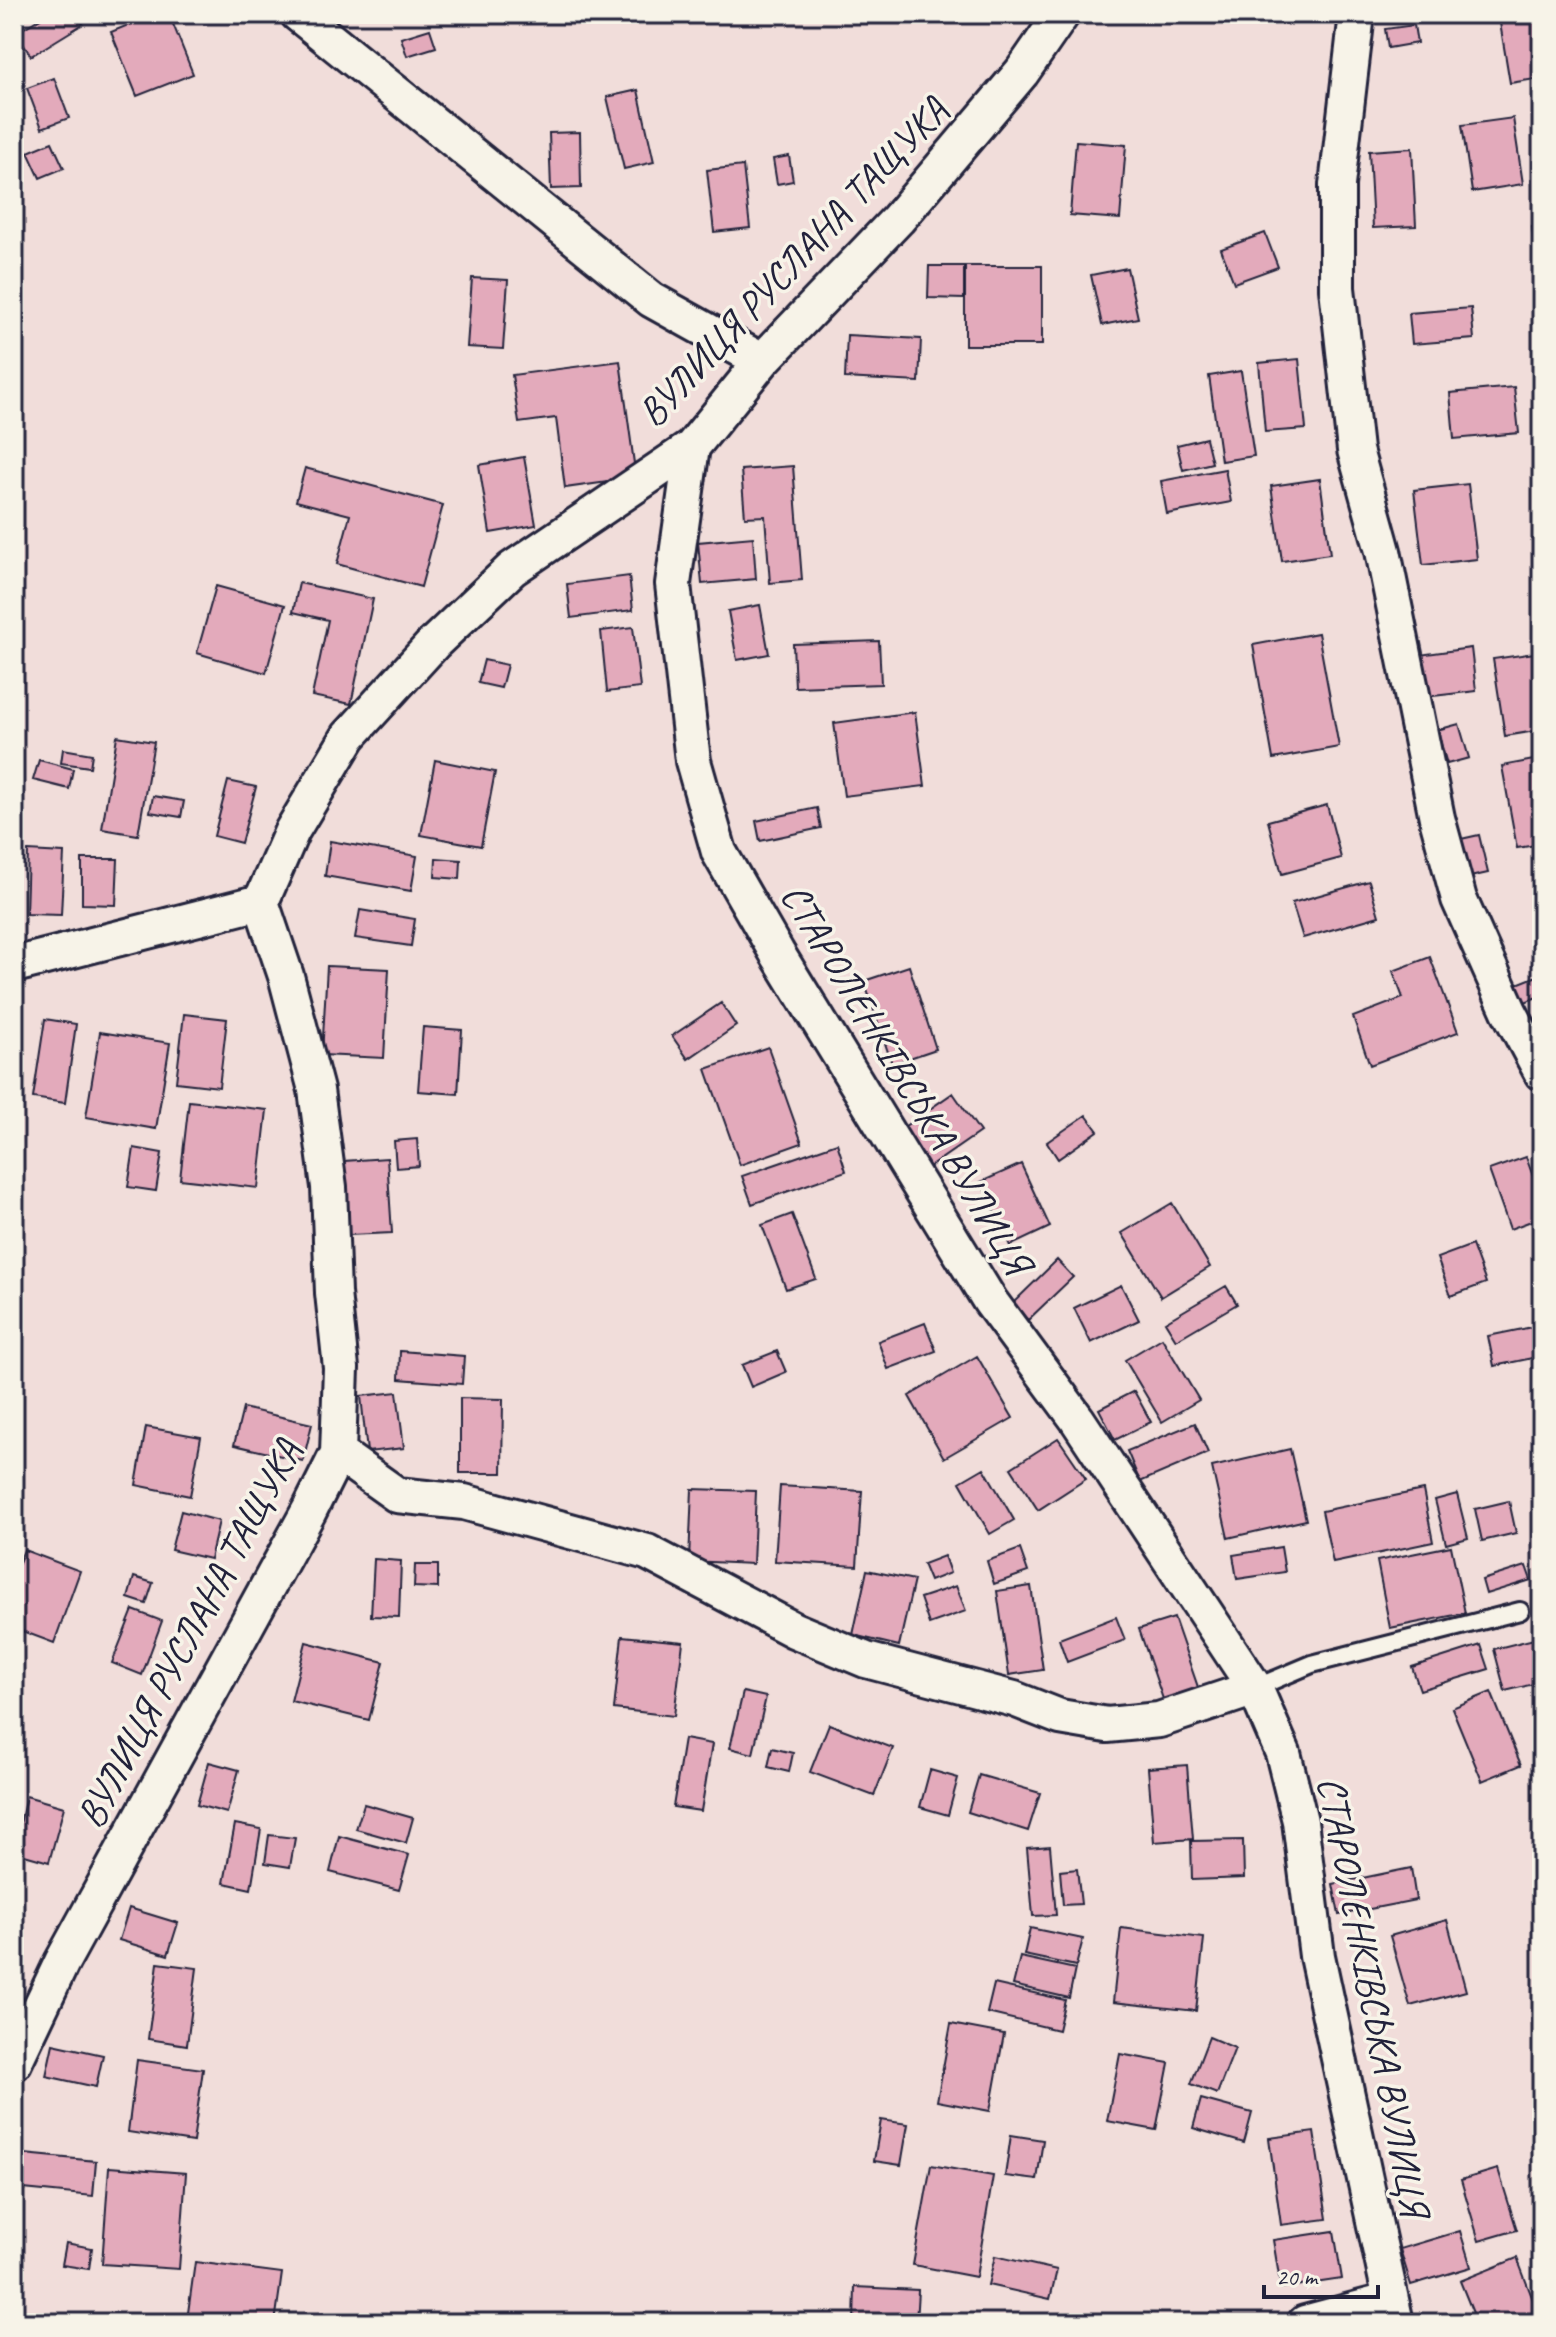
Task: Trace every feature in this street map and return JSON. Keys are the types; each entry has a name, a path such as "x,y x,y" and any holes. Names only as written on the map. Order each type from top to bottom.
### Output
{"street":[{"path":"298,14 652,300 762,361"},
{"name":"ВУЛИЦЯ РУСЛАНА ТАЩУКА","path":"14,2063 68,1950 338,1453 341,1368 333,1293 329,1187 316,1090 286,976 261,902 292,831 349,736 434,643 512,569 692,447 762,361 898,219 1022,72 1062,14"},
{"path":"1357,14 1337,185 1337,288 1355,450 1383,551 1437,818 1459,899 1542,1073"},
{"name":"СТАРОЛЕНКІВСЬКА ВУЛИЦЯ","path":"692,447 673,584 693,761 719,852 777,953 990,1301 1077,1419 1255,1688 1283,1753 1300,1821 1317,1956 1392,2312"},
{"path":"19,961 206,918 261,902"},
{"path":"338,1453 397,1495 464,1502 647,1552 794,1630 866,1660 1014,1699 1060,1717 1107,1725 1159,1720 1255,1688"},
{"path":"1305,2323 1392,2312"}],"lane":[{"path":"1255,1688 1312,1664 1520,1611"}],"building":[{"path":"47,14 77,14 83,24 31,56 16,33"},
{"path":"155,14 169,14 193,74 137,96 111,32"},
{"path":"1538,16 1542,78 1510,83 1500,23"},
{"path":"1414,25 1417,43 1388,48 1385,29"},
{"path":"430,29 436,47 407,56 401,38"},
{"path":"54,78 69,118 42,128 27,88"},
{"path":"638,90 654,162 624,169 607,97"},
{"path":"1513,118 1523,184 1472,192 1462,125"},
{"path":"580,132 581,188 551,189 549,133"},
{"path":"1076,141 1126,145 1120,219 1070,215"},
{"path":"52,142 64,168 40,178 28,152"},
{"path":"1412,148 1416,226 1373,228 1369,151"},
{"path":"789,156 793,181 777,184 773,159"},
{"path":"743,166 750,228 714,232 707,170"},
{"path":"1542,226 1542,315 1532,227"},
{"path":"1265,233 1278,267 1234,283 1221,249"},
{"path":"929,266 964,266 964,299 928,298"},
{"path":"965,266 1042,266 1042,345 965,345"},
{"path":"1127,268 1138,318 1102,325 1091,275"},
{"path":"472,278 508,280 503,349 467,347"},
{"path":"1471,308 1474,339 1412,344 1409,313"},
{"path":"847,335 921,339 919,382 845,378"},
{"path":"1299,359 1306,429 1265,432 1259,363"},
{"path":"620,361 636,478 565,488 556,418 519,423 512,375"},
{"path":"1241,371 1254,456 1221,461 1209,376"},
{"path":"1514,387 1519,433 1454,439 1450,393"},
{"path":"1206,438 1212,463 1183,470 1177,445"},
{"path":"524,457 536,525 490,533 479,465"},
{"path":"793,466 802,580 770,583 765,516 745,517 741,470"},
{"path":"305,468 443,505 421,587 337,564 350,515 296,501"},
{"path":"1225,469 1231,502 1167,514 1161,481"},
{"path":"1320,479 1330,554 1282,561 1271,486"},
{"path":"1468,484 1477,559 1423,565 1414,490"},
{"path":"753,537 756,579 702,584 698,542"},
{"path":"629,576 633,610 571,618 567,584"},
{"path":"299,583 373,599 351,704 312,696 328,620 293,612"},
{"path":"216,586 285,605 266,673 197,653"},
{"path":"760,605 769,654 737,660 728,611"},
{"path":"633,627 640,688 607,692 601,631"},
{"path":"1318,633 1339,747 1273,759 1253,645"},
{"path":"879,641 881,684 795,687 793,644"},
{"path":"1471,648 1476,691 1425,697 1419,655"},
{"path":"1542,652 1542,730 1505,736 1493,659"},
{"path":"484,660 507,665 501,688 478,683"},
{"path":"915,712 925,786 844,796 834,723"},
{"path":"1459,724 1469,758 1447,764 1437,730"},
{"path":"117,736 154,742 138,835 102,829"},
{"path":"63,749 92,754 90,767 61,763"},
{"path":"1539,759 1542,844 1517,848 1502,766"},
{"path":"39,760 73,769 69,789 33,780"},
{"path":"435,760 495,772 481,846 421,835"},
{"path":"228,781 256,787 241,843 214,836"},
{"path":"153,796 184,801 181,817 150,812"},
{"path":"1327,805 1341,858 1282,874 1268,821"},
{"path":"817,808 821,828 760,841 756,821"},
{"path":"1479,835 1488,873 1461,879 1452,841"},
{"path":"330,841 417,856 411,891 325,876"},
{"path":"28,851 64,853 61,915 26,914"},
{"path":"436,858 461,860 460,879 435,877"},
{"path":"82,859 118,859 116,905 82,904"},
{"path":"1369,881 1379,916 1303,938 1292,903"},
{"path":"360,910 415,919 411,946 355,938"},
{"path":"1430,957 1458,1032 1370,1065 1353,1017 1403,998 1393,971"},
{"path":"327,966 389,969 384,1058 322,1055"},
{"path":"909,966 936,1049 892,1064 864,981"},
{"path":"1542,974 1542,995 1520,1004 1512,986"},
{"path":"721,1003 736,1026 688,1059 672,1036"},
{"path":"184,1014 227,1019 219,1087 176,1082"},
{"path":"45,1019 76,1024 65,1103 33,1098"},
{"path":"423,1027 462,1030 458,1094 418,1091"},
{"path":"100,1032 170,1043 156,1129 86,1117"},
{"path":"768,1047 802,1143 740,1165 706,1069"},
{"path":"14,1088 24,1089 14,1144"},
{"path":"953,1093 980,1132 925,1170 898,1131"},
{"path":"189,1101 267,1110 258,1188 180,1179"},
{"path":"1086,1115 1098,1131 1058,1159 1047,1142"},
{"path":"417,1139 419,1166 396,1168 394,1141"},
{"path":"837,1143 846,1171 752,1204 742,1176"},
{"path":"134,1148 162,1153 156,1191 128,1187"},
{"path":"1526,1157 1542,1201 1542,1217 1510,1229 1489,1170"},
{"path":"387,1158 392,1233 349,1235 344,1161"},
{"path":"1021,1164 1050,1227 1010,1246 981,1182"},
{"path":"1172,1203 1210,1267 1161,1297 1122,1233"},
{"path":"792,1214 816,1279 786,1289 762,1225"},
{"path":"1472,1245 1486,1283 1451,1296 1437,1258"},
{"path":"1057,1260 1073,1277 1028,1320 1012,1304"},
{"path":"1121,1285 1139,1320 1091,1343 1074,1308"},
{"path":"1226,1286 1237,1304 1176,1340 1165,1322"},
{"path":"925,1323 936,1351 888,1369 878,1341"},
{"path":"1542,1325 1542,1356 1494,1366 1488,1336"},
{"path":"1162,1338 1199,1400 1162,1422 1125,1360"},
{"path":"400,1351 464,1356 462,1384 399,1379"},
{"path":"777,1351 786,1372 751,1387 742,1365"},
{"path":"977,1356 1013,1418 944,1458 909,1396"},
{"path":"1134,1391 1151,1422 1115,1440 1099,1409"},
{"path":"397,1392 404,1448 367,1452 361,1396"},
{"path":"460,1398 503,1399 502,1473 460,1473"},
{"path":"243,1408 312,1424 303,1461 234,1445"},
{"path":"1195,1423 1208,1453 1140,1482 1127,1451"},
{"path":"146,1427 201,1437 190,1496 136,1485"},
{"path":"1058,1438 1086,1479 1038,1510 1011,1468"},
{"path":"1290,1449 1306,1520 1228,1538 1212,1467"},
{"path":"984,1468 1014,1520 990,1534 960,1482"},
{"path":"780,1486 862,1491 857,1566 775,1561"},
{"path":"692,1489 756,1491 753,1564 689,1561"},
{"path":"1423,1490 1433,1542 1333,1563 1322,1511"},
{"path":"1457,1494 1468,1538 1446,1544 1435,1500"},
{"path":"1509,1501 1516,1533 1482,1541 1475,1509"},
{"path":"181,1511 219,1521 210,1559 171,1550"},
{"path":"1451,1546 1465,1613 1390,1628 1377,1561"},
{"path":"1281,1547 1285,1572 1237,1579 1233,1555"},
{"path":"1020,1549 1028,1572 994,1584 987,1561"},
{"path":"24,1550 80,1571 54,1643 14,1628 14,1575"},
{"path":"944,1556 950,1573 930,1581 923,1564"},
{"path":"374,1559 401,1561 399,1617 371,1616"},
{"path":"415,1565 438,1565 438,1588 414,1587"},
{"path":"1526,1566 1531,1580 1486,1594 1482,1580"},
{"path":"867,1570 914,1580 899,1646 853,1635"},
{"path":"134,1577 153,1583 146,1604 128,1598"},
{"path":"956,1586 966,1611 929,1624 920,1598"},
{"path":"1031,1586 1043,1670 1009,1675 997,1591"},
{"path":"133,1610 162,1621 142,1675 112,1663"},
{"path":"1116,1617 1125,1640 1067,1662 1059,1639"},
{"path":"1174,1618 1200,1693 1165,1705 1139,1629"},
{"path":"622,1636 683,1642 674,1716 614,1709"},
{"path":"1542,1637 1542,1682 1505,1691 1494,1649"},
{"path":"306,1642 384,1662 369,1720 291,1701"},
{"path":"1481,1645 1489,1669 1420,1690 1412,1667"},
{"path":"743,1692 766,1697 753,1754 730,1748"},
{"path":"1491,1692 1521,1765 1482,1781 1452,1708"},
{"path":"829,1724 893,1748 874,1796 810,1772"},
{"path":"684,1739 712,1744 701,1811 673,1807"},
{"path":"772,1748 793,1753 789,1772 768,1767"},
{"path":"209,1762 239,1770 227,1813 197,1805"},
{"path":"1187,1765 1193,1839 1154,1842 1148,1768"},
{"path":"930,1770 958,1778 948,1815 920,1807"},
{"path":"979,1775 1040,1793 1028,1831 968,1812"},
{"path":"26,1796 64,1807 49,1862 14,1852"},
{"path":"364,1804 413,1818 406,1843 356,1829"},
{"path":"235,1824 261,1829 251,1889 224,1883"},
{"path":"269,1835 295,1838 290,1867 265,1863"},
{"path":"339,1836 409,1855 399,1890 330,1872"},
{"path":"1243,1840 1244,1878 1192,1880 1191,1841"},
{"path":"1050,1846 1056,1915 1033,1916 1027,1848"},
{"path":"1411,1868 1416,1900 1339,1915 1333,1884"},
{"path":"1077,1869 1081,1904 1063,1905 1060,1871"},
{"path":"129,1908 178,1923 168,1955 119,1940"},
{"path":"1447,1920 1466,1991 1410,2006 1390,1936"},
{"path":"1030,1928 1083,1939 1076,1966 1024,1955"},
{"path":"1121,1928 1204,1938 1196,2011 1113,2002"},
{"path":"1020,1957 1075,1969 1069,1998 1013,1985"},
{"path":"158,1963 197,1968 187,2045 148,2039"},
{"path":"994,1984 1065,2000 1058,2030 987,2013"},
{"path":"951,2024 1004,2034 990,2111 937,2101"},
{"path":"1209,2037 1235,2048 1217,2094 1191,2084"},
{"path":"53,2044 103,2055 96,2087 46,2076"},
{"path":"1120,2054 1169,2063 1156,2130 1107,2121"},
{"path":"137,2060 203,2069 193,2142 128,2132"},
{"path":"1201,2099 1252,2113 1244,2143 1193,2128"},
{"path":"881,2120 908,2124 901,2165 874,2161"},
{"path":"1314,2132 1327,2219 1281,2225 1269,2138"},
{"path":"1011,2135 1043,2140 1037,2180 1005,2176"},
{"path":"14,2153 96,2161 93,2196 14,2188"},
{"path":"931,2165 993,2176 976,2277 913,2265"},
{"path":"109,2167 186,2173 179,2269 102,2264"},
{"path":"1498,2169 1517,2230 1479,2241 1461,2180"},
{"path":"1334,2231 1342,2279 1281,2288 1273,2240"},
{"path":"1460,2231 1471,2267 1411,2285 1400,2249"},
{"path":"66,2243 92,2248 89,2269 62,2265"},
{"path":"995,2256 1057,2270 1050,2299 988,2285"},
{"path":"1517,2258 1542,2323 1477,2323 1460,2281"},
{"path":"195,2262 282,2273 275,2323 187,2320"},
{"path":"855,2287 918,2290 916,2323 854,2323"}]}
